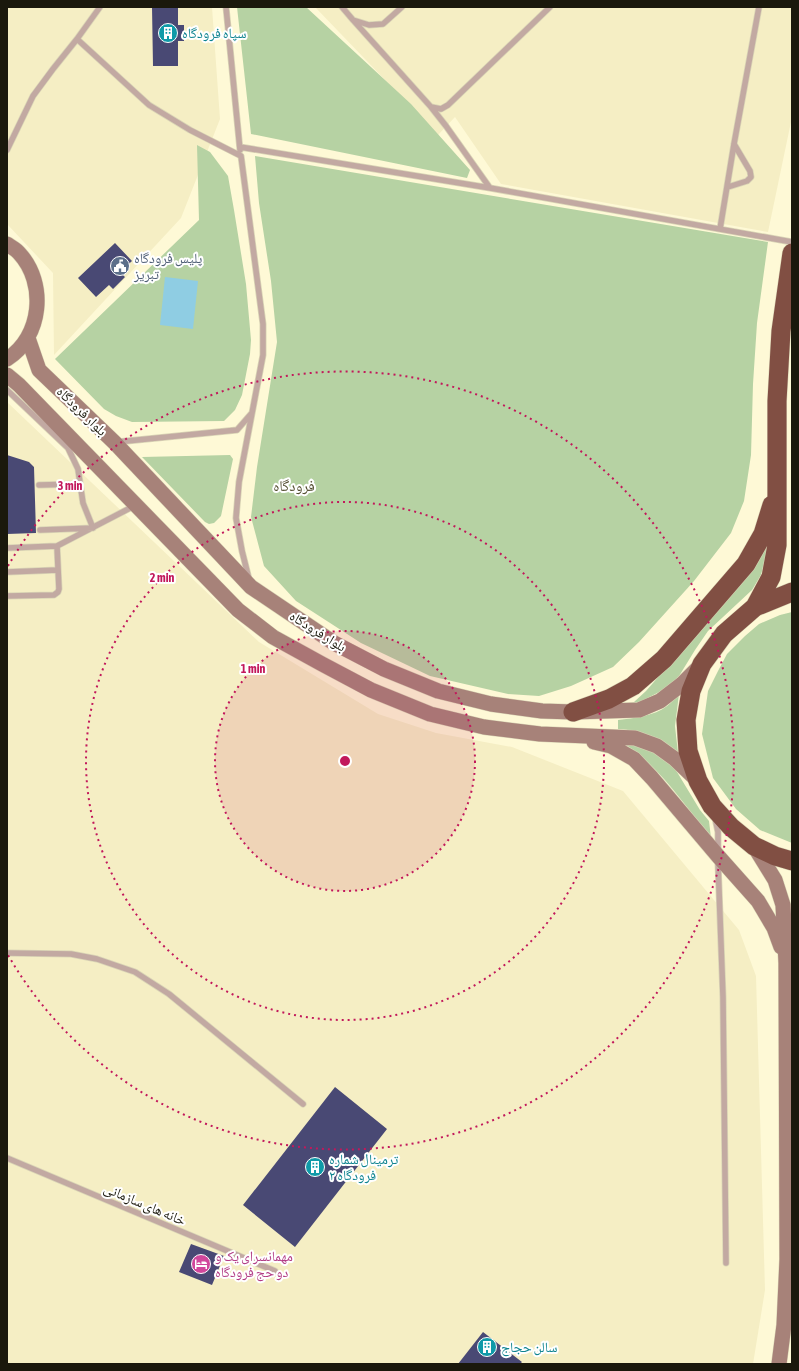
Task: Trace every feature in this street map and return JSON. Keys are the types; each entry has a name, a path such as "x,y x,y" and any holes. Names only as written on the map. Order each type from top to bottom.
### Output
{"highway":[{"path":"755,607 771,577 777,545 776,401 781,331 792,253"},
{"path":"573,712 609,699 633,686 664,659 746,564 763,534 777,488"},
{"path":"791,592 755,607 724,634 702,664 691,691 686,720 688,751 698,781 712,806 731,827 754,846 775,856 792,861"}],"street":[{"path":"7,244 19,253 32,272 38,294 36,317 28,338 14,355 7,359"},
{"name":"بلوار فرودگاه","path":"28,338 39,370 115,443 250,587 334,643 384,669 438,691 491,704 542,711 573,712 639,710 660,701 682,684 702,664"},
{"name":"بلوار فرودگاه","path":"7,375 19,385 238,610 273,636 370,690 430,714 484,727 540,734 635,738 657,746 675,759 698,781"},
{"path":"570,736 610,746 634,759 758,901 774,928 786,963"},
{"path":"754,846 775,880 783,905 786,963 787,1259 784,1325 779,1364"}],"lane":[{"path":"7,150 33,96 100,7"},
{"path":"226,7 241,156 263,324 263,355 239,482 236,518 250,587"},
{"path":"342,7 431,107 490,188"},
{"path":"353,20 369,25 384,24 402,7"},
{"path":"431,107 441,109 448,105 550,7"},
{"path":"720,229 759,7"},
{"path":"77,39 149,105 190,130 241,156"},
{"path":"728,187 747,181 751,177 750,171 734,144"},
{"path":"240,147 490,188 792,242"},
{"path":"7,390 68,448 78,469 83,503 94,528"},
{"path":"115,443 237,430 252,414"},
{"path":"39,485 80,484"},
{"path":"7,548 57,546 136,505"},
{"path":"40,530 94,528"},
{"path":"7,596 54,595 58,592 57,546"},
{"path":"7,572 58,570"},
{"path":"712,806 718,832 726,1263"},
{"path":"7,953 71,954 97,959 135,972 169,994 303,1104"},
{"name":"خانه های سازمانی","path":"7,1158 274,1271"}],"shaded area":[{"path":"7,7 212,7 220,119 181,218 54,355 53,273 7,224"},
{"path":"315,7 792,7 792,117 768,232 501,184 455,117 438,135"},
{"path":"7,402 259,642 378,714 436,733 512,747 623,791 739,930 756,976 765,1290 753,1364 7,1364"}],"green space":[{"path":"237,7 306,7 411,104 470,170 467,178 251,134"},
{"path":"197,145 210,152 228,176 246,284 251,340 250,354 242,395 235,410 224,421 132,422 116,416 104,409 55,359 199,220"},
{"path":"255,156 768,242 757,323 753,384 751,455 744,501 731,533 694,581 639,642 613,667 571,686 539,696 508,694 430,676 361,643 296,601 264,566 251,517 257,467 277,342 271,281 259,203"},
{"path":"230,455 233,459 221,516 214,523 209,524 205,522 142,457"},
{"path":"768,541 768,547 761,575 752,590 708,631 676,681 640,702 623,705 634,702 646,691 741,582"},
{"path":"792,612 792,843 760,830 736,809 713,778 702,734 708,691 727,654 759,624 780,615"},
{"path":"679,694 675,726 678,753 665,743 643,733 618,729 618,720 644,716 656,712 667,706"},
{"path":"626,745 638,746 655,753 674,767 700,810 709,821 711,838 661,776 639,754"}],"water":[{"path":"165,277 198,281 193,329 160,325"}],"building":[{"name":"سپاه فرودگاه","path":"152,7 178,7 178,25 184,25 184,41 178,41 178,66 153,66"},
{"path":"115,243 132,261 120,272 125,277 113,289 109,285 96,297 78,278"},
{"path":"7,455 29,462 34,467 36,533 7,534"},
{"name":"ترمينال شماره ۲ فرودگاه","path":"335,1087 387,1129 295,1247 243,1205"},
{"name":"مهمانسرای یک و دو حج فرودگاه","path":"191,1244 224,1256 212,1285 179,1272"},
{"name":"سالن حجاج","path":"483,1332 522,1362 520,1364 458,1364"}],"place":[{"name":"سپاه فرودگاه","path":"168,33"},
{"name":"پلیس فرودگاه تبریز","path":"120,266"},
{"name":"ترمينال شماره ۲ فرودگاه","path":"315,1167"},
{"name":"مهمانسرای یک و دو حج فرودگاه","path":"201,1264"},
{"name":"سالن حجاج","path":"487,1347"}],"district":[{"name":"فرودگاه","path":"294,485"}]}
